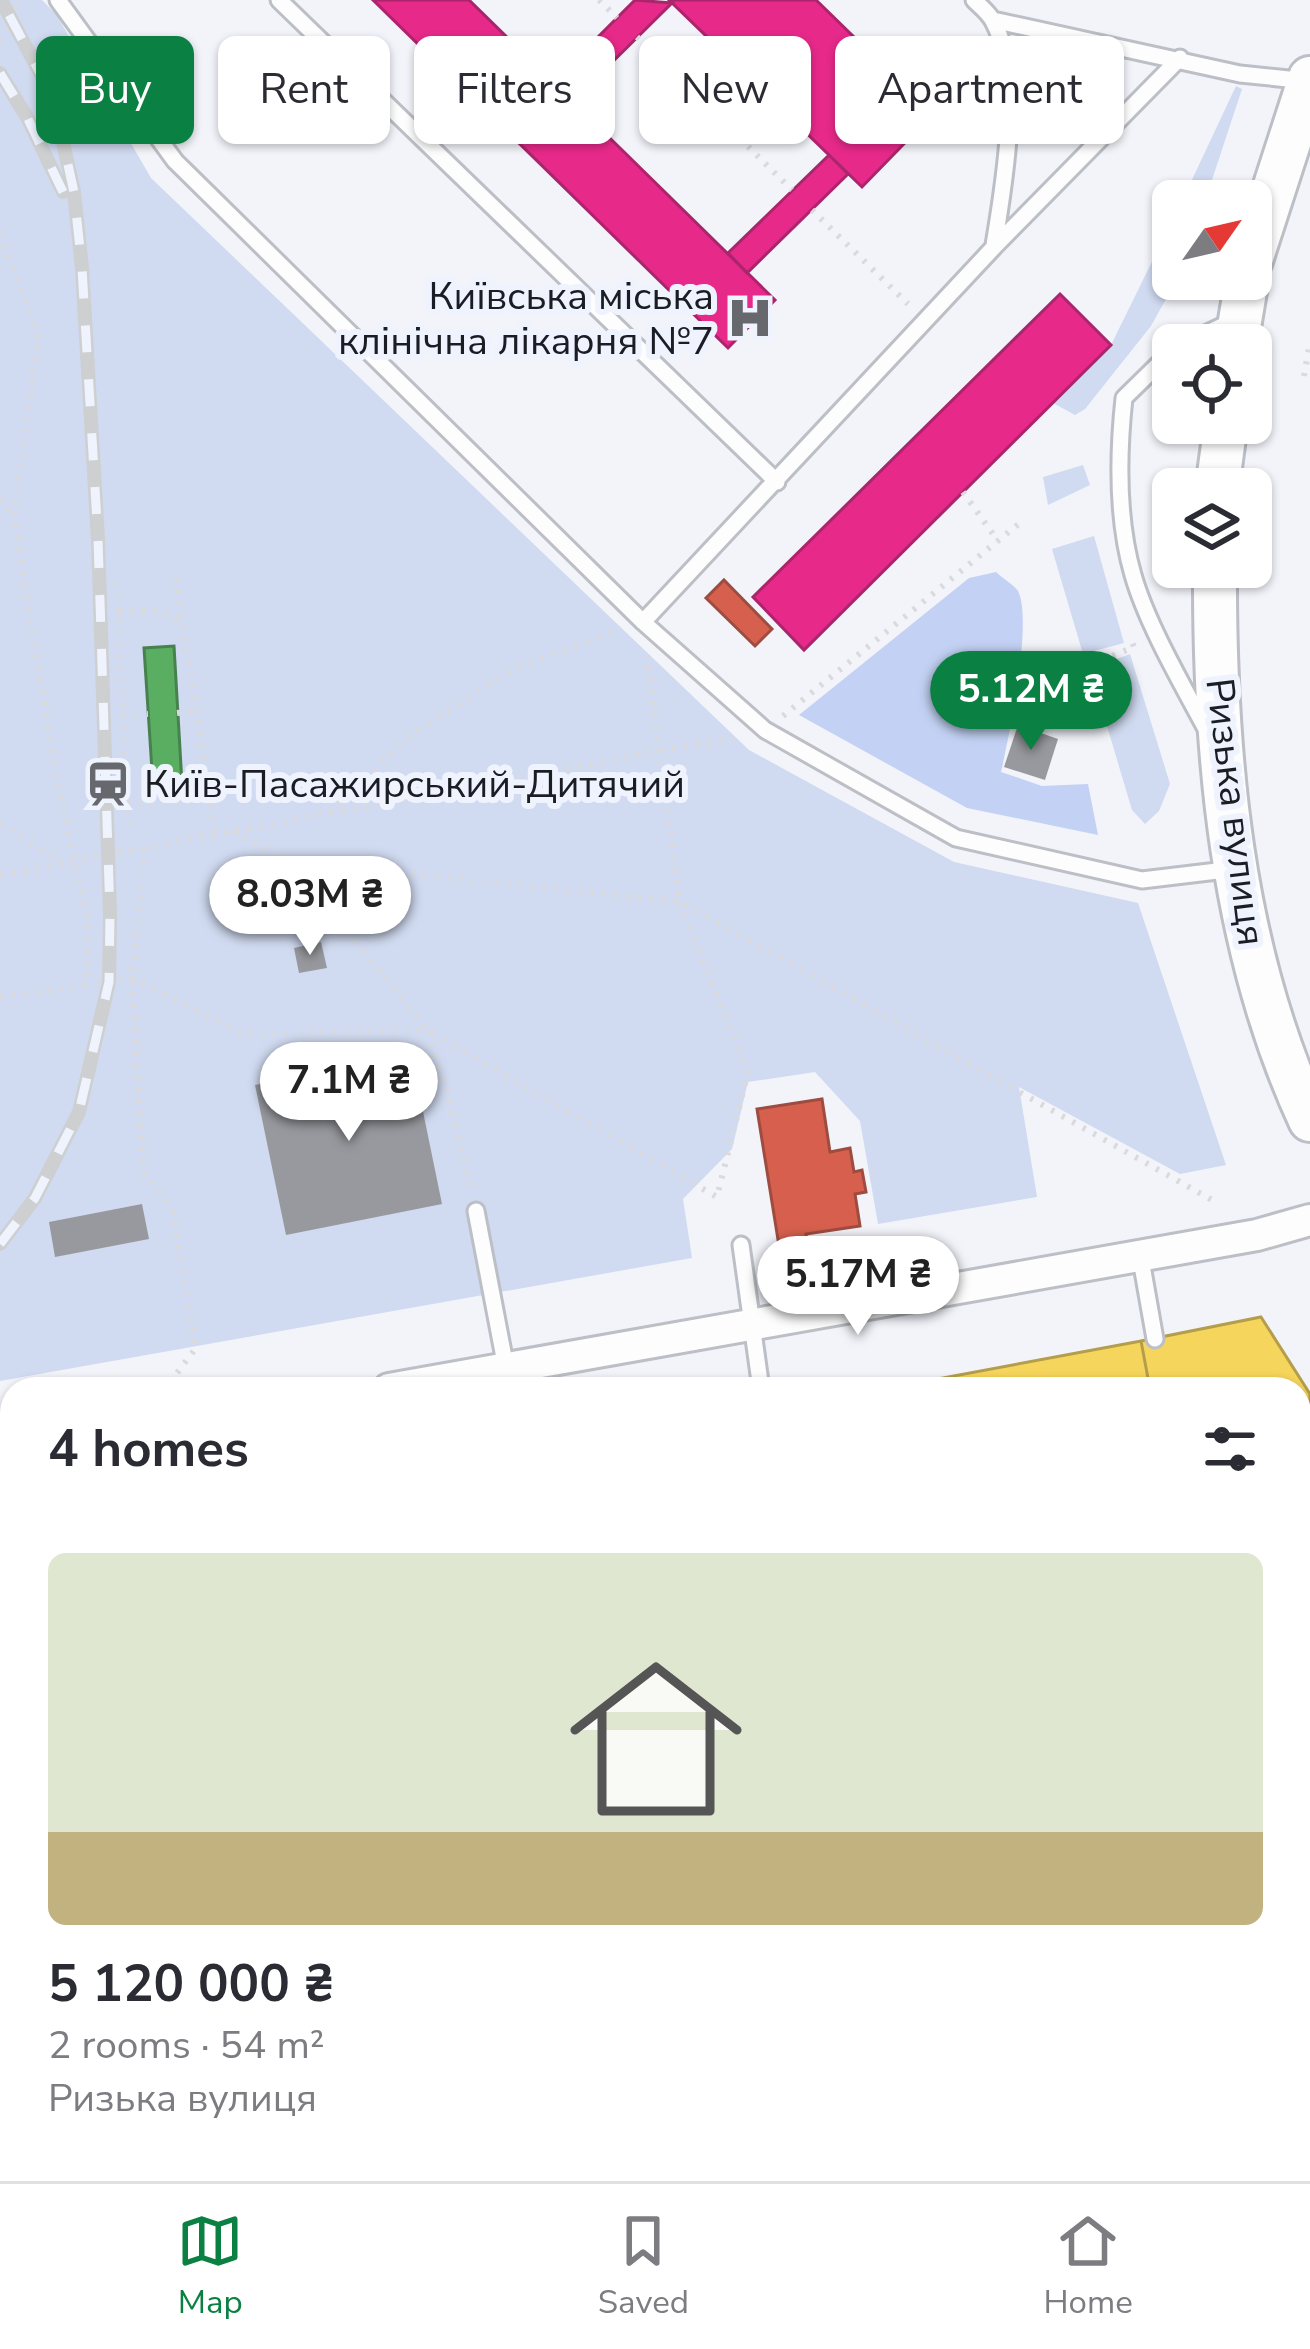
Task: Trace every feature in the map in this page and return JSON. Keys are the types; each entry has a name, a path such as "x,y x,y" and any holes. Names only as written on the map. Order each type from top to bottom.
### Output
{"street":[{"path":"1272,196 1310,80"},
{"name":"Ризька вулиця","path":"1215,588 1223,762 1249,948 1276,1036 1310,1120"},
{"path":"456,1377 1257,1235 1310,1220"}],"lane":[{"path":"58,0 175,161 643,622 765,730 956,838 1142,880 1236,869"},
{"path":"278,0 777,482"},
{"path":"974,0 993,20 1008,73 1006,159 994,247"},
{"path":"993,20 1240,74 1310,80"},
{"path":"643,622 994,247 1180,58"},
{"path":"1152,371 1124,398 1119,442 1133,575 1180,681 1223,762"},
{"path":"476,1211 506,1368"},
{"path":"741,1245 759,1377"},
{"path":"1140,1254 1154,1339"}],"path":[{"path":"0,41 14,20 16,0"},
{"path":"599,0 617,18"},
{"path":"637,37 792,190"},
{"path":"812,210 926,321"},
{"path":"0,233 38,334 14,515 57,783 87,913 85,988"},
{"path":"1304,376 1310,342"},
{"path":"963,492 998,541"},
{"path":"0,499 14,515"},
{"path":"798,730 779,719 1021,522"},
{"path":"176,578 215,835"},
{"path":"117,583 128,826"},
{"path":"118,612 160,610 183,625"},
{"path":"0,997 132,978 244,1035 427,1030 718,1197 748,1072 679,901 643,622 517,667 406,738 330,813"},
{"path":"177,712 196,712"},
{"path":"123,715 148,714"},
{"path":"0,874 765,730"},
{"path":"127,805 210,801"},
{"path":"0,823 62,863"},
{"path":"232,832 292,862 679,901 1212,1201"},
{"path":"146,849 132,978 143,1171 172,1209 196,1348 174,1377"},
{"path":"292,862 427,1030 476,1211"}],"shaded area":[{"path":"0,0 42,0 69,36 36,36 36,144 131,144 151,178 749,750 954,862 1138,903 1226,1165 1180,1174 1019,1087 1037,1197 878,1224 860,1121 815,1072 748,1082 732,1149 683,1199 692,1258 23,1377 0,1377"},
{"path":"1236,86 1242,89 1212,180 1192,180"},
{"path":"1152,262 1152,300 1165,300 1151,326 1085,409 1075,415 1053,403 1111,345"},
{"path":"1083,465 1090,485 1048,505 1043,477"},
{"path":"1094,536 1124,643 1083,654 1052,549"},
{"path":"996,572 1018,591 1023,627 1001,772 1042,786 1088,784 1098,835 967,808 799,715 969,578"},
{"path":"1130,654 1170,784 1159,811 1145,824 1132,810 1090,669"}],"building: Homes":[{"path":"1261,1317 1299,1377 1148,1377 1141,1341"},
{"path":"1141,1341 1148,1377 948,1377"}],"building: Shops":[{"path":"724,580 772,629 755,646 706,598"},
{"path":"822,1099 830,1152 850,1148 854,1172 862,1170 866,1192 855,1194 860,1226 806,1234 808,1247 780,1252 757,1109"}],"building: Health":[{"path":"373,0 469,0 506,36 414,36 414,40"},
{"path":"635,0 672,3 615,59 615,36 599,36"},
{"path":"669,0 816,0 853,36 835,36 835,144 904,144 862,187 811,138 811,36 706,36"},
{"path":"615,143 775,300 728,348 520,144"},
{"path":"829,155 848,174 747,273 728,253"},
{"path":"1060,294 1111,345 804,650 753,597"}],"building: Public":[{"path":"174,646 182,784 153,786 144,648"}],"building: Other":[{"path":"1018,725 1058,739 1045,780 1004,767"},
{"path":"321,942 327,968 299,973 294,948"},
{"path":"411,1053 442,1204 286,1235 255,1085"},
{"path":"142,1204 149,1239 55,1257 49,1222"}],"railway":[{"path":"0,1244 35,1198 79,1112 109,982 110,915 98,539 74,192 53,97 1,0"},
{"path":"0,73 63,192"}],"place":[{"name":"Київська міська клінічна лікарня №7","path":"750,318"},
{"name":"Київ-Пасажирський-Дитячий","path":"108,784"}]}
